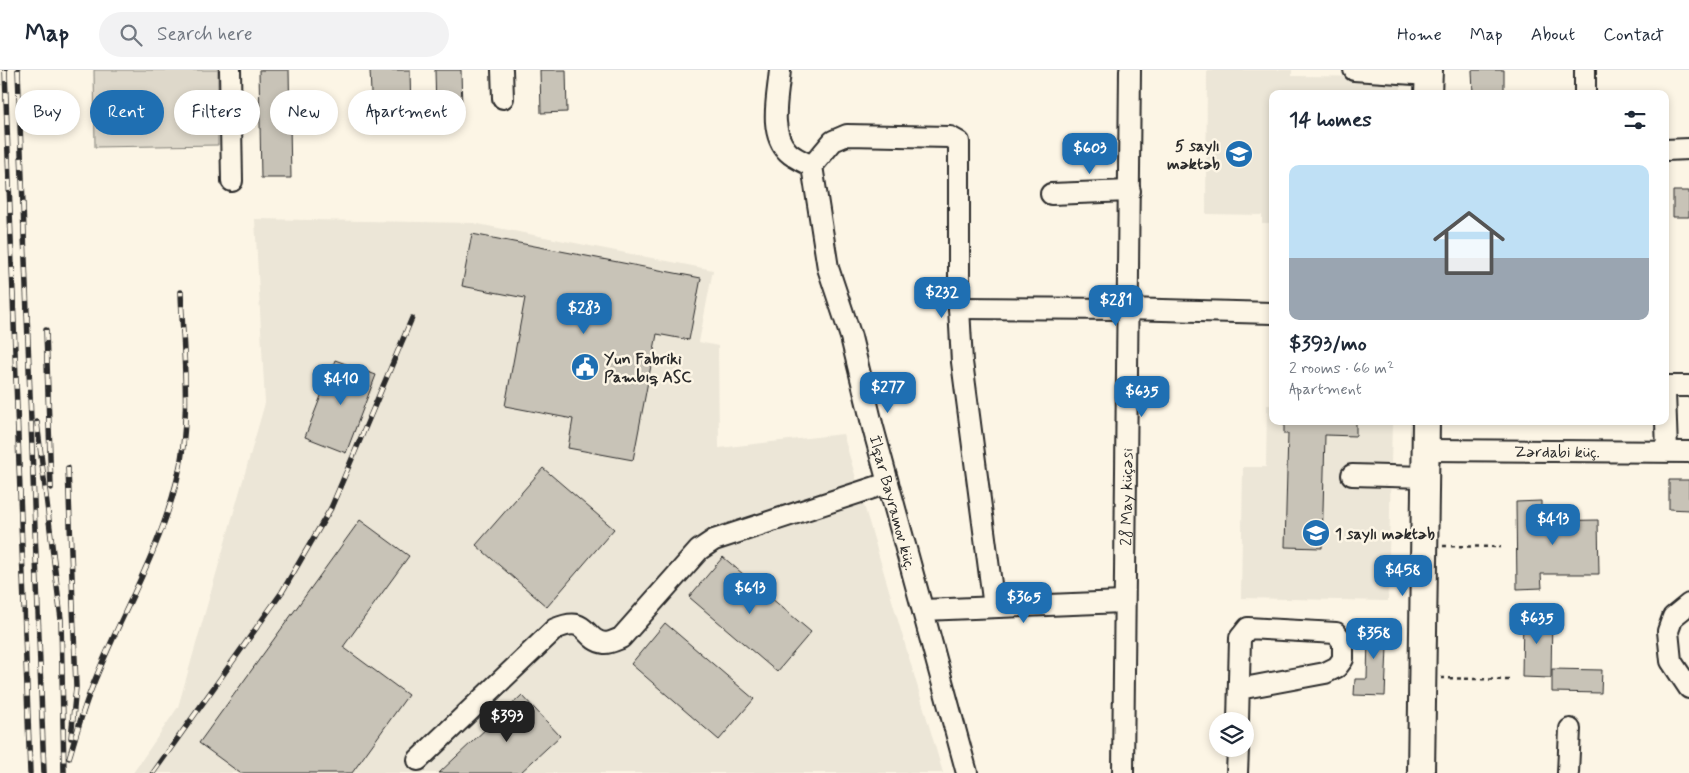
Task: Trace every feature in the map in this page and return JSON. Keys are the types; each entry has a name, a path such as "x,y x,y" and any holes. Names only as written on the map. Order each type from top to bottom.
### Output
{"main road":[{"path":"1421,773 1426,425"}],"street":[{"path":"230,70 232,181"},
{"path":"502,70 503,98"},
{"path":"780,70 776,124 780,142 790,154 812,166 833,141 847,135 950,137 959,142 959,308 962,362 994,608"},
{"name":"28 May küçəsi","path":"1122,773 1130,70"},
{"path":"1354,70 1429,79"},
{"path":"1585,70 1585,90"},
{"path":"1669,150 1689,149"},
{"name":"İlqar Bayramov küç.","path":"812,166 828,268 851,337 888,483 968,773"},
{"path":"1051,194 1130,191"},
{"path":"959,308 1126,309 1269,314"},
{"path":"1669,386 1689,386"},
{"path":"1666,425 1667,451"},
{"name":"Zərdabi küç.","path":"1426,450 1689,452"},
{"path":"1352,475 1425,477"},
{"path":"418,760 555,629 566,624 579,625 597,640 607,643 621,638 699,550 714,540 888,483"},
{"path":"923,610 1123,602"},
{"path":"1689,604 1673,617 1668,631 1671,661 1689,688"},
{"path":"1238,712 1240,638 1248,628 1336,634 1343,642 1344,659 1337,667 1325,673 1239,689"},
{"path":"1568,773 1570,729"},
{"path":"1237,773 1238,757"}],"path":[{"path":"1424,545 1501,547"},
{"path":"1422,677 1510,680"}],"shaded area":[{"path":"94,70 218,70 218,90 174,90 174,135 218,135 218,145 95,147 95,135 164,135 164,90 94,90"},
{"name":"5 saylı məktəb","path":"1207,70 1292,70 1292,76 1401,77 1401,90 1269,90 1269,223 1262,223 1262,215 1206,214"},
{"path":"255,219 473,223 713,270 699,342 718,346 719,448 843,434 943,773 133,773 178,707 265,403"},
{"name":"1 saylı məktəb","path":"1267,405 1269,405 1269,425 1392,425 1388,601 1241,598 1243,467 1266,467"}],"building":[{"path":"259,70 289,70 289,90 270,90 270,135 290,135 291,178 261,178"},
{"path":"370,70 410,70 410,90 371,90"},
{"path":"435,70 461,70 461,90 435,90"},
{"path":"540,70 566,70 567,112 541,113"},
{"path":"1472,70 1504,70 1504,90 1473,90"},
{"path":"1673,191 1689,191 1689,217 1673,217"},
{"path":"472,234 701,278 689,340 657,334 633,460 568,448 573,419 505,406 525,298 462,286"},
{"path":"335,360 376,375 346,453 305,437"},
{"path":"1284,425 1356,425 1356,436 1325,435 1322,548 1285,547 1288,434 1284,434"},
{"path":"543,468 614,529 547,607 476,545"},
{"path":"1669,480 1689,480 1689,510 1669,509"},
{"path":"1541,501 1541,521 1598,520 1599,574 1541,574 1542,588 1517,589 1516,502"},
{"path":"360,520 409,556 343,647 408,695 352,773 240,773 199,743"},
{"path":"723,557 811,632 777,672 689,597"},
{"path":"1523,613 1552,613 1551,678 1522,677"},
{"path":"665,623 754,699 719,740 631,664"},
{"path":"1357,623 1388,623 1385,696 1354,695 1355,679 1367,679 1368,636 1356,635"},
{"path":"1552,669 1602,670 1601,693 1552,692"},
{"path":"522,695 560,736 520,773 439,773"}],"railway":[{"path":"5,70 30,773"},
{"path":"18,70 44,773"},
{"path":"69,758 88,698 160,534 177,480 182,457 185,410 185,362 181,292"},
{"path":"153,773 282,592 331,508 412,318"},
{"path":"46,330 51,488"},
{"path":"37,422 61,619 64,773"},
{"path":"68,468 76,687 71,738"}],"place":[{"name":"5 saylı məktəb","path":"1239,154"},
{"name":"Yun Fabriki Pambıq ASC","path":"585,367"},
{"name":"1 saylı məktəb","path":"1316,533"}]}
